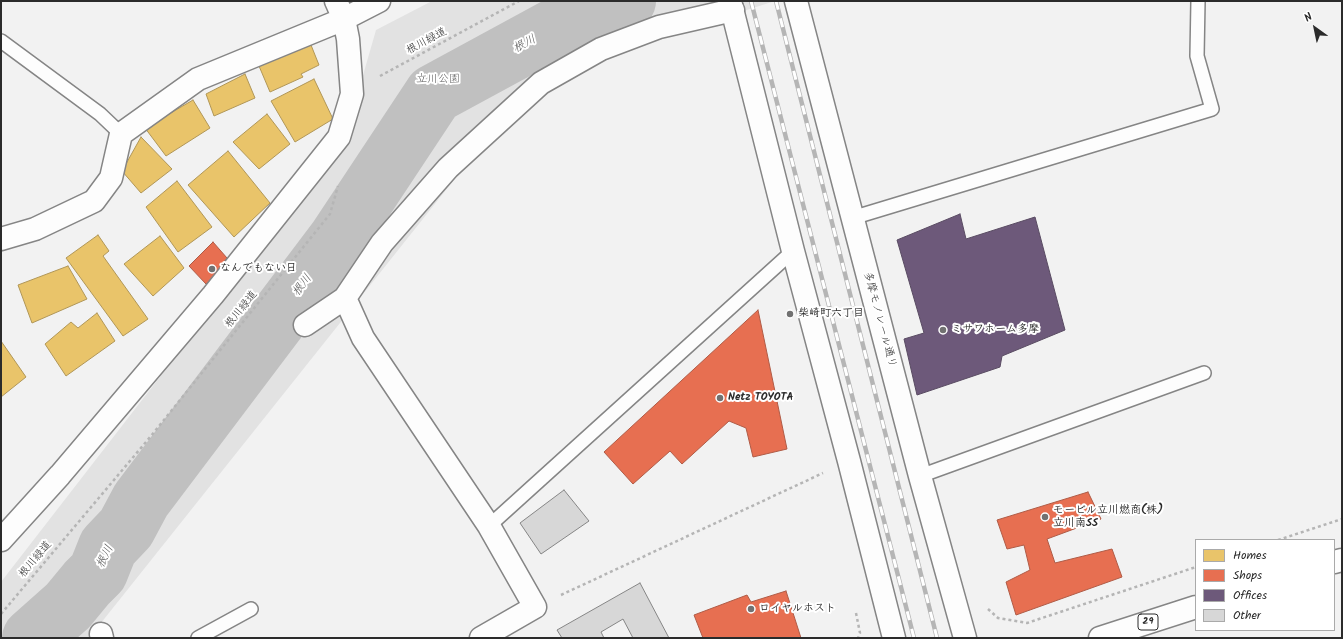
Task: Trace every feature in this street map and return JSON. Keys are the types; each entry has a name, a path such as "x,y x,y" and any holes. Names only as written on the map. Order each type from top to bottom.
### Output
{"street":[{"path":"1,239 35,229 94,201 112,178 121,134 198,79 340,10 379,1"},
{"name":"多摩モノレール通り","path":"800,2 852,218 920,476 965,638"},
{"path":"305,325 345,298 382,243 448,168 541,83 608,46 660,27 732,6 793,251 894,638"},
{"path":"1,540 60,475 213,295 338,137 352,94 348,39 340,10"},
{"path":"345,298 363,338 489,526 535,607 480,638"},
{"name":"29","path":"1100,638 1195,607"}],"lane":[{"path":"852,218 1212,109 1197,56 1198,1"},
{"path":"1,41 100,114 121,134"},
{"path":"489,526 793,251"},
{"path":"920,476 1204,374"},
{"path":"198,638 252,609"}],"path":[{"name":"根川緑道","path":"378,77 519,1"},
{"name":"根川緑道","path":"1,614 151,436 330,214 339,184"},
{"path":"535,607 849,461"},
{"path":"1281,539 1342,519"},
{"path":"986,608 998,618 1027,623 1195,567"}],"shaded area":[{"name":"立川公園","path":"432,1 775,1 536,77 89,638 1,638 1,582 345,138 376,30"}],"building: Homes":[{"path":"311,45 319,65 301,74 303,77 270,92 259,66"},
{"path":"245,74 255,98 214,116 206,94"},
{"path":"314,79 333,119 295,142 271,101"},
{"path":"193,100 210,128 166,156 145,128"},
{"path":"267,114 290,144 259,169 233,142"},
{"path":"141,137 172,169 141,193 122,171"},
{"path":"228,151 270,203 234,237 188,185"},
{"path":"177,181 212,227 178,252 146,207"},
{"path":"98,235 109,251 103,256 148,319 123,336 66,258"},
{"path":"160,236 184,268 153,296 124,264"},
{"path":"68,266 87,299 32,323 18,285"},
{"path":"97,313 115,341 66,376 45,344 71,322 78,328"},
{"path":"1,341 26,377 1,397"}],"building: Shops":[{"path":"213,242 227,258 218,272 206,284 189,266"},
{"name":"Netz TOYOTA","path":"758,310 787,449 753,457 746,428 729,421 682,464 670,451 633,484 604,452"},
{"path":"1088,492 1101,519 1047,539 1055,563 1112,549 1122,577 1016,615 1006,582 1030,570 1024,545 1007,549 997,520"},
{"name":"ロイヤルホスト","path":"786,591 801,638 703,638 694,615 747,595 751,602"}],"building: Offices":[{"path":"960,214 966,239 1035,217 1065,330 1002,356 1000,367 917,395 904,339 924,333 897,240"}],"building: Other":[{"path":"564,490 589,521 541,554 520,523"},
{"path":"640,583 669,638 633,638 623,619 601,632 604,638 562,638 557,630"}],"waterway":[{"name":"根川","path":"32,638 68,606 98,572 108,547 126,528 141,500 338,239 434,94 587,11 626,1"}],"railway":[{"path":"751,1 914,638"},
{"path":"776,1 937,638"}],"place":[{"name":"なんでもない日","path":"212,269"},
{"name":"柴崎町六丁目","path":"790,314"},
{"name":"ミサワホーム多摩","path":"943,330"},
{"name":"Netz TOYOTA","path":"720,398"},
{"name":"モービル立川燃商(株) 立川南SS","path":"1045,517"},
{"name":"ロイヤルホスト","path":"751,609"}]}
